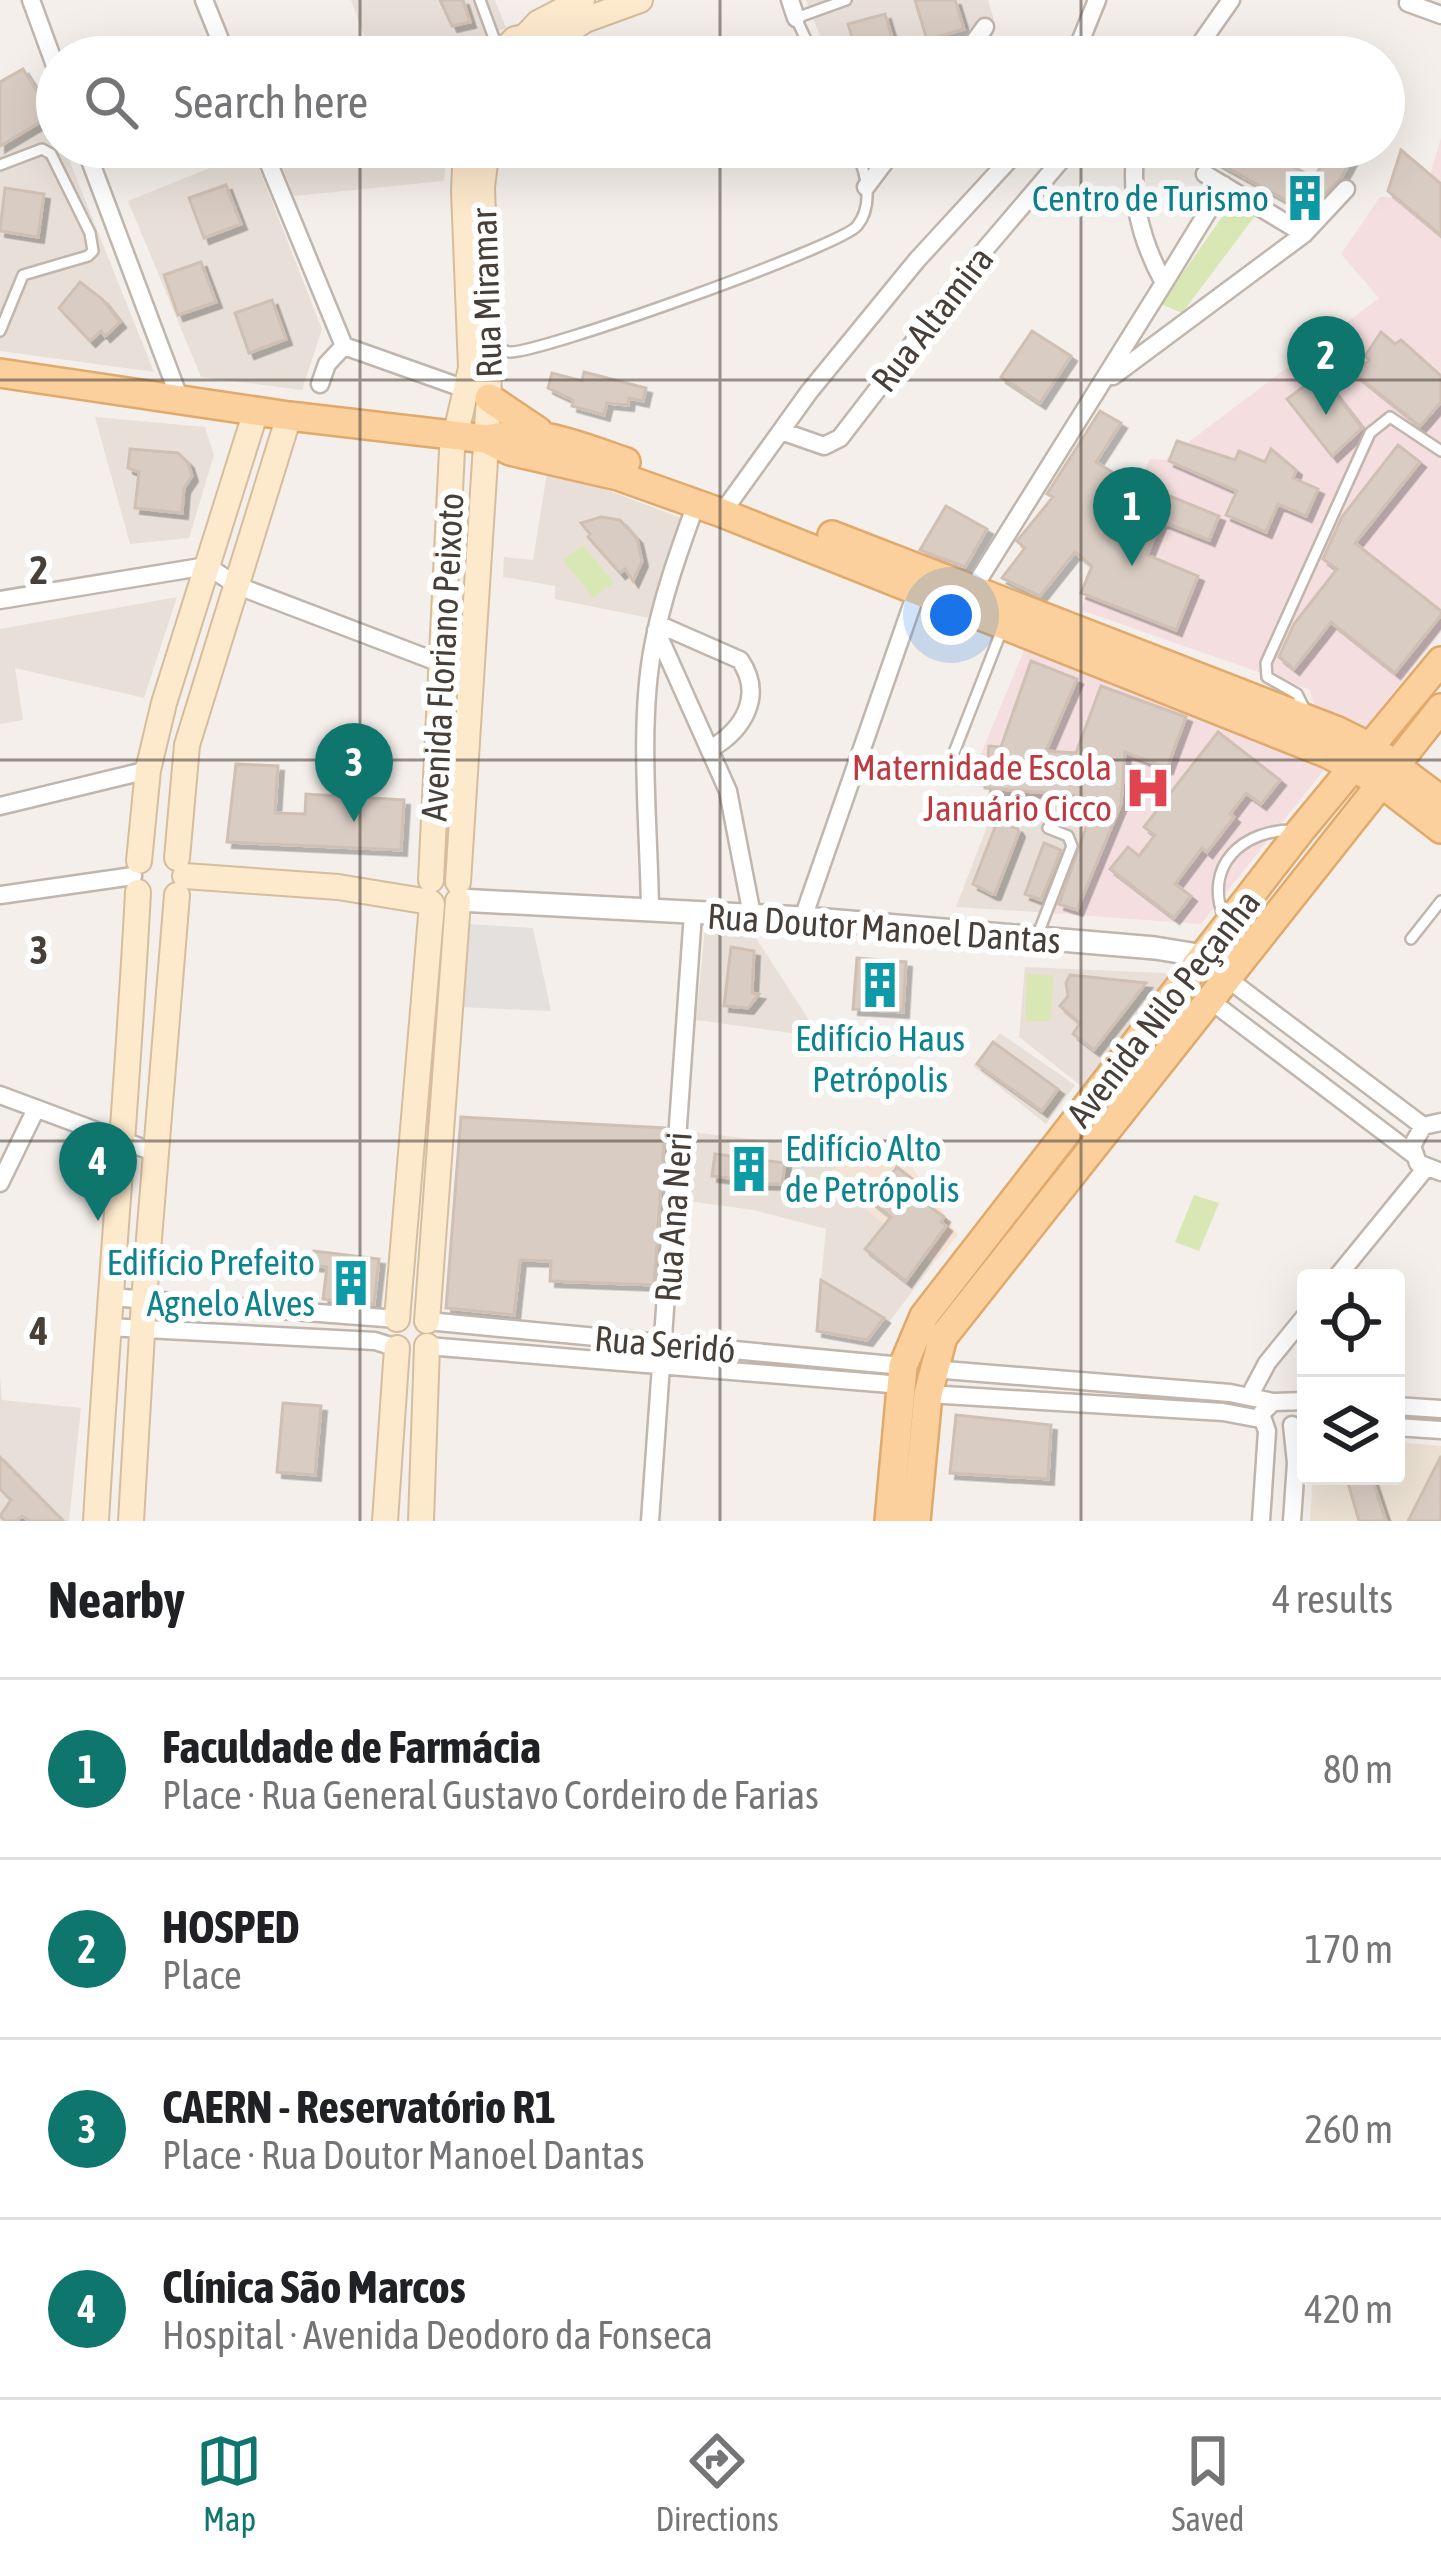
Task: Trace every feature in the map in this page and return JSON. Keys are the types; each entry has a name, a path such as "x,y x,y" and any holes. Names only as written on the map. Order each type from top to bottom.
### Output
{"main road":[{"path":"528,36 538,23 582,0"},
{"path":"550,36 640,0"},
{"name":"Rua Miramar","path":"465,168 472,354 486,439"},
{"name":"Rua Miramar","path":"454,435 499,347 482,187 484,168"},
{"path":"0,374 486,439 541,433"},
{"path":"481,389 541,433 716,504 1307,719 1386,773 1441,800"},
{"path":"130,1521 187,746 256,411"},
{"path":"96,1521 107,1327 125,1144 137,876 148,770 164,703 290,416"},
{"name":"Avenida Floriano Peixoto","path":"397,1319 431,892 454,435"},
{"path":"486,439 510,451 716,504"},
{"name":"Avenida Floriano Peixoto","path":"421,1521 427,1333 474,676 486,439"},
{"path":"968,597 1005,623 1362,757"},
{"name":"Avenida Nilo Peçanha","path":"916,1378 924,1316 1301,830 1441,661"},
{"name":"Avenida Nilo Peçanha","path":"916,1378 949,1328 1441,708"},
{"path":"1386,773 1441,829"},
{"path":"137,876 161,851 180,876"},
{"path":"137,876 153,902 180,876 431,892 445,909 458,891"},
{"path":"131,1016 167,1018"},
{"path":"1108,1129 1142,1072 1139,1061 1125,1058"},
{"path":"385,1521 397,1348 391,1330 397,1319 416,1314 427,1333 416,1353 397,1348"},
{"path":"889,1521 909,1501 916,1378"},
{"path":"389,1456 423,1458"}],"street":[{"path":"31,0 44,36"},
{"path":"204,0 218,36"},
{"path":"1082,36 1097,0"},
{"path":"1206,36 1231,0"},
{"path":"1408,3 1441,15"},
{"path":"978,36 985,27"},
{"path":"93,168 179,397"},
{"path":"271,168 344,346"},
{"path":"866,187 880,168"},
{"path":"650,910 647,705 657,627 716,504 781,431 917,260 1002,168"},
{"name":"Rua Altamira","path":"781,431 824,446 840,439 987,247 1054,168"},
{"path":"1136,168 1137,217 1164,283"},
{"path":"1205,174 1304,234"},
{"path":"968,597 1224,185"},
{"path":"1107,380 1304,234 1346,189"},
{"path":"320,384 327,364 344,346"},
{"path":"344,346 481,389"},
{"path":"0,600 222,576 474,676"},
{"path":"803,918 921,580"},
{"path":"657,627 728,791 752,915"},
{"path":"657,627 740,660 746,668 750,693 745,719 712,748"},
{"path":"0,806 148,770"},
{"path":"0,895 137,876"},
{"name":"Rua Doutor Manoel Dantas","path":"458,891 564,905 803,918 1204,956"},
{"name":"Rua Ana Neri","path":"650,1521 693,913"},
{"path":"1220,990 1432,1124 1414,1137 1426,1165"},
{"path":"1220,990 1426,1165"},
{"path":"0,1095 156,1154"},
{"path":"0,1183 36,1109"},
{"path":"1343,1269 1426,1165"},
{"path":"110,1298 397,1319"},
{"path":"1250,1395 1267,1363 1297,1326"},
{"path":"107,1327 375,1341 397,1348"},
{"name":"Rua Seridó","path":"427,1333 778,1354 916,1378 962,1396 1223,1412 1263,1425"},
{"name":"Rua Seridó","path":"427,1333 663,1366 777,1375 916,1378 963,1372 1250,1395 1290,1415"},
{"path":"777,1375 778,1354"},
{"path":"962,1396 956,1384 963,1372"},
{"path":"1022,1376 1022,1400"},
{"path":"1120,1406 1121,1384"},
{"path":"1405,1407 1441,1409"},
{"path":"1262,1521 1263,1409 1290,1415"},
{"path":"1263,1425 1279,1434 1290,1415"},
{"path":"1290,1415 1296,1462 1292,1521"},
{"path":"1405,1428 1441,1430"}],"lane":[{"path":"480,0 504,36"},
{"path":"793,9 846,0"},
{"path":"0,164 36,150"},
{"path":"0,331 23,275 88,256 93,250 90,233 58,168"},
{"path":"499,347 554,342 763,272 850,234 862,221 864,168"},
{"path":"1307,719 1301,698 1270,680 1266,663 1370,433 1390,417 1441,451"},
{"path":"955,750 1005,623"},
{"path":"1036,939 1071,852 1067,836 1048,828"},
{"path":"1228,926 1216,887 1230,857 1261,834 1301,830"},
{"path":"1411,939 1441,901"}],"shaded area":[{"path":"351,0 495,0 506,28 485,36 364,36"},
{"path":"806,0 988,0 994,20 947,36 820,36"},
{"path":"36,125 36,168 72,168 154,372 0,351 0,146"},
{"path":"1441,138 1441,632 1365,728 1315,709 1310,690 1081,610 1150,459 1165,460 1379,298 1341,254 1380,197 1423,199"},
{"path":"210,168 259,168 322,329 302,390 201,377 128,201"},
{"path":"283,168 445,168 444,181 294,196"},
{"path":"95,417 205,427 214,455 189,538 130,544"},
{"path":"547,473 567,475 684,519 672,545 654,619 555,599 555,586 503,577 504,557 533,560"},
{"path":"177,597 144,698 15,668 23,720 0,724 0,629"},
{"name":"Maternidade Escola Januário Cicco","path":"1027,643 1328,765 1201,924 1051,913 1093,808 1072,801 1073,797 1000,793 969,783"},
{"path":"1000,793 1074,797 1073,801 1093,808 1051,913 956,907"},
{"path":"468,924 533,928 551,1011 458,1007"},
{"path":"705,929 752,932 820,1037 696,1020"},
{"path":"1025,967 1166,973 1169,980 1085,1089 1019,1037"},
{"path":"1000,1033 1075,1085 1046,1124 973,1066"},
{"path":"692,1132 834,1149 832,1182 934,1263 889,1322 821,1280 826,1229 753,1210 688,1201"},
{"path":"899,1148 958,1235 934,1263 832,1182 834,1149"},
{"path":"0,1376 2,1400 81,1408 69,1521 0,1521"},
{"path":"1405,1443 1441,1446 1441,1521 1310,1521 1312,1485 1405,1485"}],"green space":[{"path":"1234,200 1255,216 1182,313 1161,304"},
{"path":"583,545 614,583 593,597 563,560"},
{"path":"1027,974 1054,976 1050,1021 1025,1021"},
{"path":"1194,1195 1219,1203 1199,1251 1175,1242"}],"building":[{"path":"440,0 463,0 470,22 452,26"},
{"path":"915,0 955,0 964,29 926,36"},
{"path":"885,14 892,36 852,36 848,24"},
{"path":"23,69 36,90 36,125 0,146 0,82"},
{"path":"1405,153 1441,184 1441,235 1388,191 1395,168 1405,168"},
{"path":"1228,168 1296,168 1314,178 1320,168 1346,168 1307,212"},
{"path":"226,185 241,224 204,238 189,198"},
{"path":"5,188 44,194 38,237 0,231"},
{"path":"201,262 216,302 178,315 164,275"},
{"path":"80,282 120,322 105,336 101,331 90,341 59,308"},
{"path":"272,300 286,339 249,353 235,313"},
{"path":"1032,331 1071,356 1040,403 1001,377"},
{"path":"1381,332 1395,344 1401,340 1441,376 1441,402 1420,426 1355,374 1369,360 1365,356"},
{"path":"584,372 646,388 643,401 629,398 628,405 607,403 604,415 572,406 573,400 548,388 552,373 582,381"},
{"path":"1320,374 1362,428 1332,456 1287,399"},
{"path":"1100,411 1121,423 1096,462 1138,488 1140,484 1219,516 1209,540 1161,521 1147,555 1198,576 1176,630 1081,593 1092,566 1075,552 1040,596 1002,578 1025,548 1017,541 1053,497 1047,494"},
{"path":"1177,441 1235,460 1239,451 1265,462 1271,449 1296,470 1293,478 1318,489 1306,516 1278,504 1266,532 1226,515 1237,491 1169,461"},
{"path":"1398,445 1420,462 1355,543 1441,615 1395,673 1331,622 1294,669 1279,657 1294,624 1337,569 1323,559 1342,517"},
{"path":"130,449 178,453 188,463 192,476 184,488 182,513 135,508 139,472 128,468"},
{"path":"946,506 987,529 965,567 920,550"},
{"path":"601,517 620,520 637,539 642,561 633,581 625,569 620,573 581,523"},
{"path":"1031,661 1077,679 1046,751 1076,753 1101,686 1186,717 1167,768 1125,752 1121,804 1077,910 1059,904 1093,808 1072,801 1074,795 985,788 989,746 1001,747"},
{"path":"1218,732 1280,780 1261,804 1246,793 1207,852 1202,848 1175,884 1191,896 1174,918 1110,869 1128,847 1139,856 1155,835 1144,827"},
{"path":"236,764 278,766 275,813 305,814 306,794 404,800 401,850 227,842"},
{"path":"997,822 1019,832 992,894 973,884"},
{"path":"1044,843 1061,850 1041,900 1025,894"},
{"path":"731,947 754,951 752,993 759,994 748,1008 724,1006"},
{"name":"Edifício Haus Petrópolis","path":"857,958 906,962 903,1012 853,1009"},
{"path":"1070,975 1146,983 1094,1050 1073,1034 1080,1023 1060,1006 1068,996"},
{"path":"993,1042 1058,1089 1042,1111 977,1064"},
{"path":"461,1117 665,1128 654,1285 550,1281 551,1261 520,1260 514,1315 446,1308"},
{"name":"Edifício Alto de Petrópolis","path":"715,1154 785,1163 782,1184 712,1176"},
{"path":"897,1167 916,1182 909,1191 944,1217 941,1222 946,1226 906,1281 865,1249 891,1217 871,1201"},
{"name":"Edifício Prefeito Agnelo Alves","path":"314,1251 379,1259 374,1304 323,1299 327,1267 312,1265"},
{"path":"821,1280 884,1318 867,1340 817,1331"},
{"path":"283,1403 321,1406 315,1475 277,1472"},
{"path":"956,1415 1051,1425 1048,1479 950,1473"},
{"path":"1441,1456 1441,1521 1408,1521"},
{"path":"0,1457 63,1521 30,1521 22,1516 5,1521 0,1516 11,1500 0,1489"},
{"path":"1349,1485 1374,1485 1386,1521 1359,1521"}],"place":[{"name":"Centro de Turismo","path":"1305,198"},
{"name":"HOSPED","path":"1326,415"},
{"name":"Faculdade de Farmácia","path":"1132,566"},
{"name":"Maternidade Escola Januário Cicco","path":"1148,788"},
{"name":"CAERN - Reservatório R1","path":"354,822"},
{"name":"Edifício Haus Petrópolis","path":"880,985"},
{"name":"Edifício Alto de Petrópolis","path":"749,1169"},
{"name":"Clínica São Marcos","path":"98,1221"},
{"name":"Edifício Prefeito Agnelo Alves","path":"351,1283"}]}
